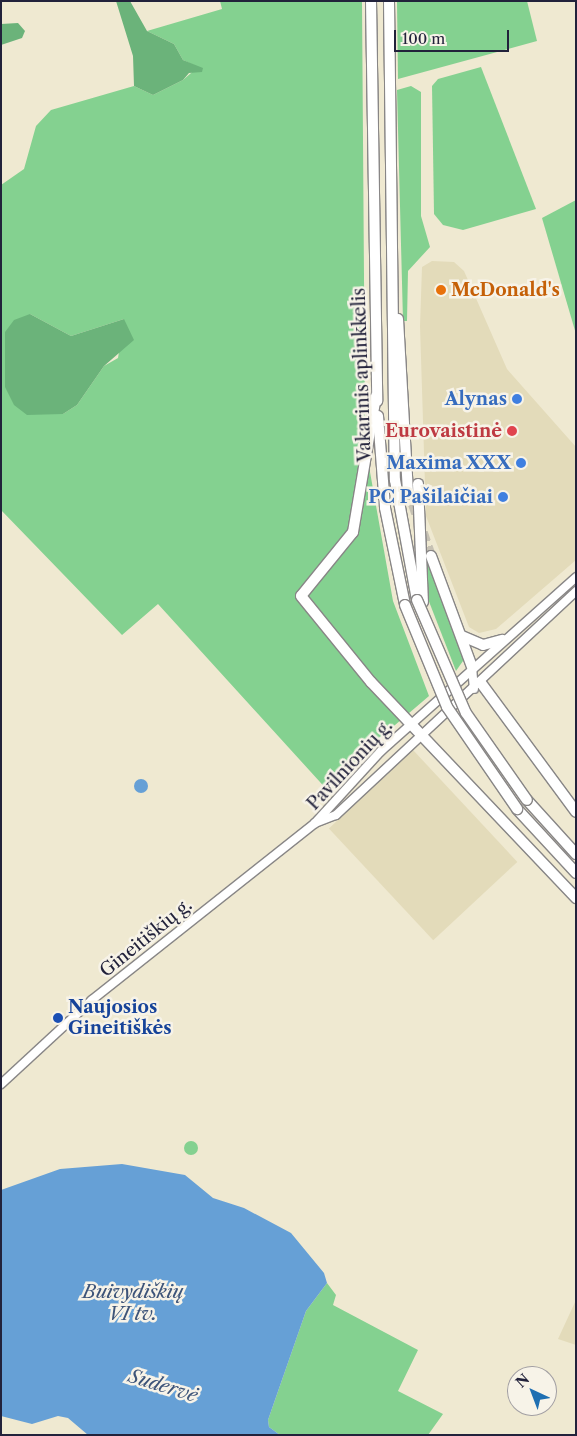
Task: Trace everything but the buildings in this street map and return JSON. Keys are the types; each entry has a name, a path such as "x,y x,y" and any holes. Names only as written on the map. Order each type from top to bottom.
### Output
{"highway":[{"name":"Vakarinis aplinkkelis","path":"371,1 376,396 385,508 405,605 447,708 517,809 576,872"},
{"name":"Vakarinis aplinkkelis","path":"389,1 395,480 420,600 428,630 466,713 527,800 576,854"},
{"path":"391,233 408,490"},
{"path":"376,396 353,532 301,596 410,725 576,898"},
{"path":"418,484 420,600"},
{"path":"431,556 472,667"},
{"path":"461,635 477,645 502,640"},
{"path":"477,686 576,812"}],"street":[{"name":"Pavilnionių g.","path":"314,823 410,725 502,640 576,577"},
{"name":"Pavilnionių g.","path":"314,823 336,815 477,686 576,591"},
{"path":"472,667 477,686"},
{"name":"Gineitiškių g.","path":"1,1084 92,1000 314,823"}],"shaded area":[{"path":"432,261 454,262 464,271 507,369 576,447 576,560 496,629 479,633 469,627 426,516 420,326 422,267"},
{"path":"413,750 517,862 433,940 329,828"},
{"path":"576,1300 576,1345 558,1339"}],"green space":[{"path":"116,1 130,1 147,31 174,44 183,60 203,68 202,72 189,73 183,80 153,95 134,86 133,56"},
{"path":"220,1 362,1 365,414 370,472 393,601 429,696 388,731 330,793 158,604 122,635 1,510 1,185 24,169 36,126 51,110 134,86 153,95 183,80 198,67 183,60 174,44 147,31 222,9","holes":["30,314 71,336 124,319 118,358 104,366 77,405 63,414"]},
{"path":"397,1 527,1 537,41 398,79"},
{"path":"18,23 25,31 22,38 1,45 1,24"},
{"path":"481,67 536,209 463,230 443,225 434,214 432,86 438,79"},
{"path":"411,86 421,92 421,216 430,247 408,271 407,321 403,321 397,90"},
{"path":"576,200 576,334 542,218"},
{"path":"30,314 71,336 124,319 134,340 104,366 77,405 63,414 27,415 14,405 5,387 5,332 14,320"},
{"path":"426,558 465,658 456,671 428,599"},
{"path":"188,1141 194,1141 198,1148 194,1155 188,1155 184,1151 184,1145"},
{"path":"327,1283 336,1295 333,1305 418,1350 398,1391 443,1414 428,1435 280,1435 269,1427 268,1420 306,1311"}],"water":[{"path":"138,779 144,779 148,786 144,793 138,793 134,789 134,783"},
{"name":"Buivydiškių VI tv.","path":"122,1164 185,1175 213,1198 244,1208 291,1233 324,1273 327,1283 306,1311 268,1420 269,1427 280,1435 88,1435 68,1418 58,1416 32,1424 1,1416 1,1190 60,1169"}],"tunnel":[{"path":"408,490 431,556"}],"place":[{"name":"McDonald's","path":"441,290"},
{"name":"Alynas","path":"517,399"},
{"name":"Eurovaistinė","path":"512,431"},
{"name":"Maxima XXX","path":"521,463"},
{"name":"PC Pašilaičiai","path":"503,497"},
{"name":"Naujosios Gineitiškės","path":"58,1018"}],"water label":[{"name":"Sudervė","path":"163,1386"}]}
